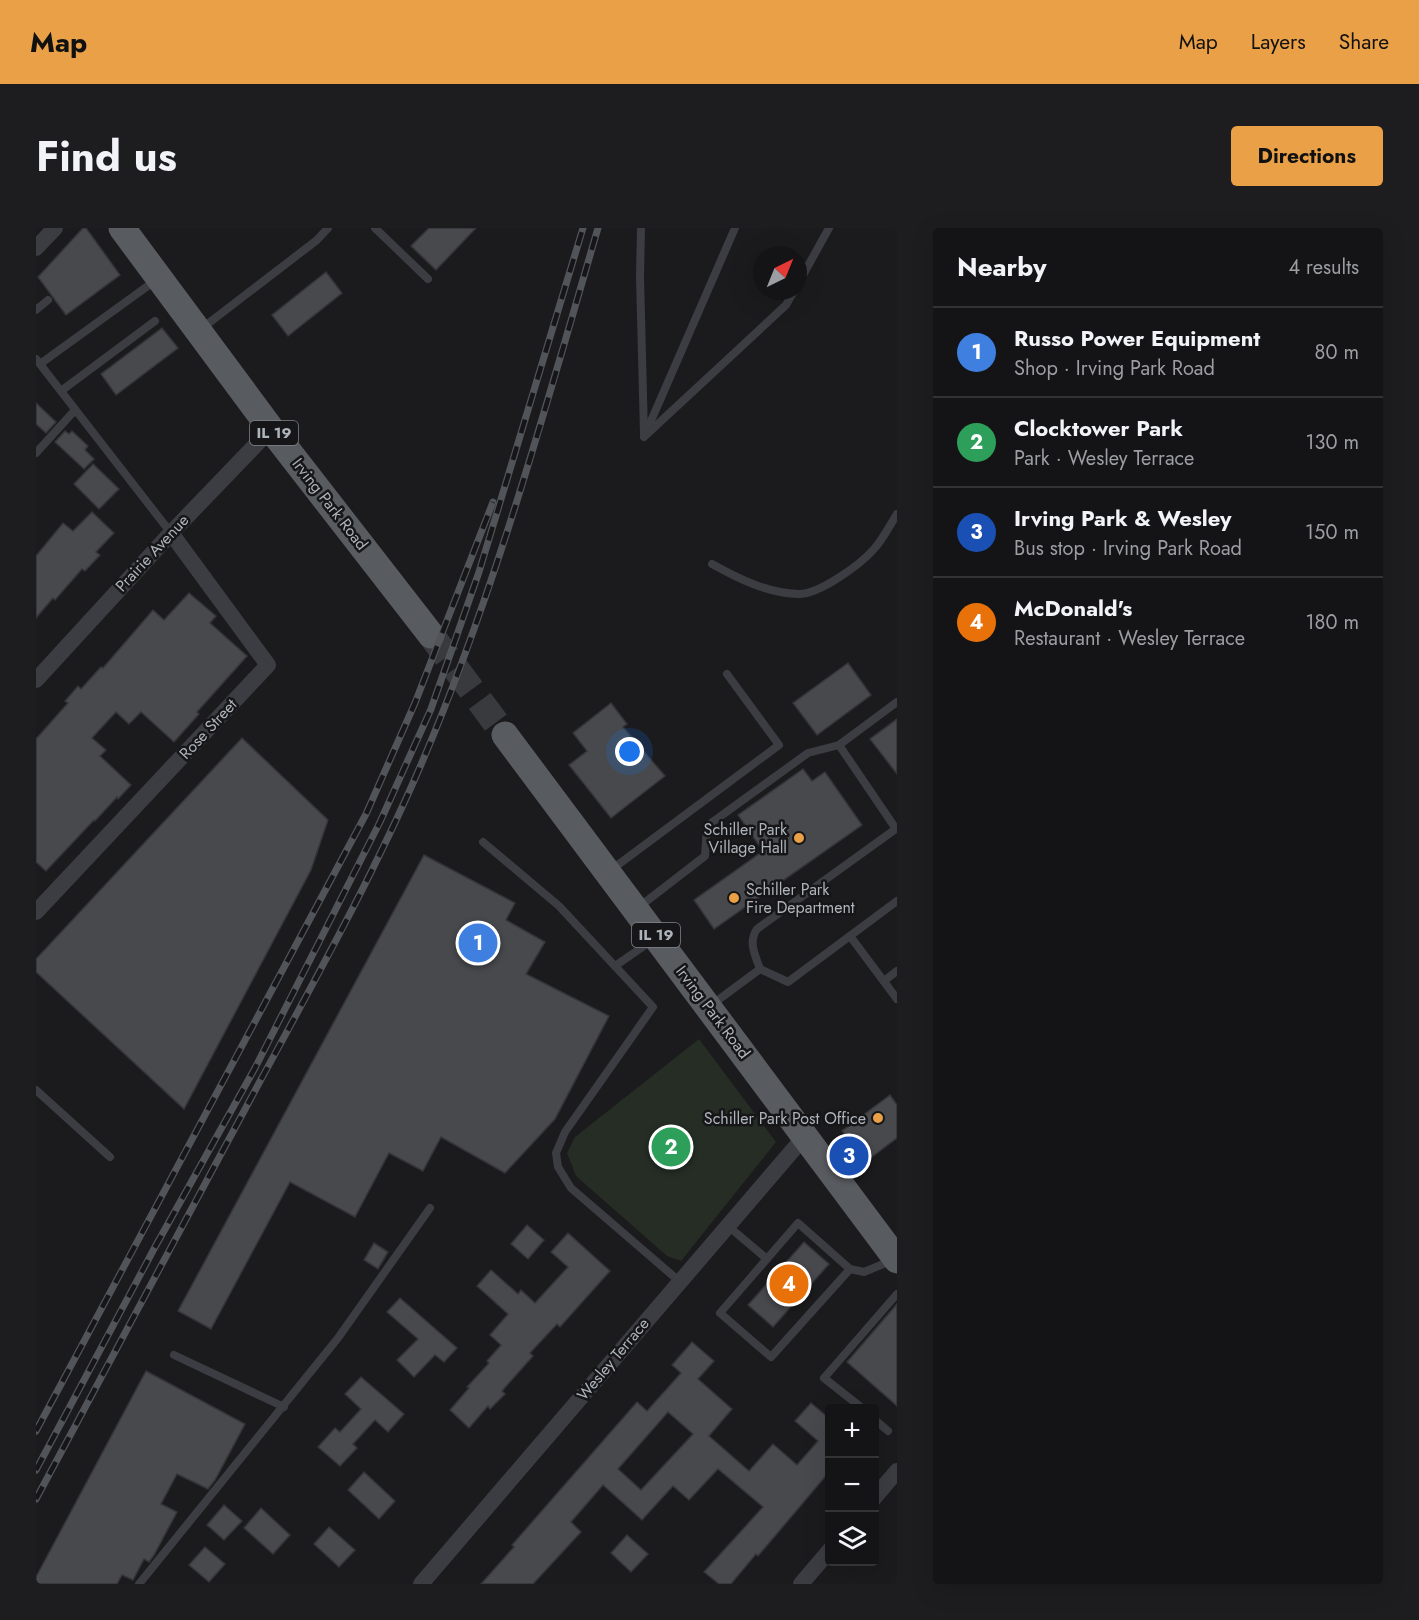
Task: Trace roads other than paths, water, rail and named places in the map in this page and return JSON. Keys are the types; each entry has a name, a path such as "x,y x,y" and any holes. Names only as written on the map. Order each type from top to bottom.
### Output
{"main road":[{"name":"Irving Park Road","path":"122,228 271,429 431,635"},
{"name":"Irving Park Road","path":"505,735 896,1259"}],"street":[{"path":"36,248 55,228"},
{"name":"Prairie Avenue","path":"36,680 171,533 271,429"},
{"name":"Rose Street","path":"36,912 268,665 171,533"},
{"name":"Wesley Terrace","path":"422,1584 805,1136"},
{"path":"879,1492 897,1472"},
{"path":"801,1584 825,1556"}],"lane":[{"path":"198,331 318,240 328,228"},
{"path":"375,228 428,279"},
{"path":"641,228 644,437"},
{"path":"644,437 735,228"},
{"path":"807,268 829,228"},
{"path":"159,278 38,362 171,533"},
{"path":"36,310 48,300"},
{"path":"644,437 789,300"},
{"path":"61,391 155,321"},
{"path":"36,453 75,410"},
{"path":"712,564 742,581 770,589 802,594 839,579 874,549 897,514"},
{"path":"608,872 779,745 727,674"},
{"path":"636,910 705,856 707,826 808,753 839,745 897,702"},
{"path":"839,745 895,830 897,842"},
{"path":"895,830 757,929 754,934 753,947 760,969 788,982 897,901"},
{"path":"483,842 559,906 653,1007 565,1132 556,1154 558,1167 572,1188 679,1281"},
{"path":"850,936 897,999"},
{"path":"615,966 656,937"},
{"path":"709,1006 760,969"},
{"path":"884,981 897,971"},
{"path":"36,1090 110,1157"},
{"path":"139,1584 338,1338 430,1208"},
{"path":"850,1269 771,1357 720,1313 798,1223 850,1269 864,1272 896,1259"},
{"path":"728,1226 767,1259"},
{"path":"857,1404 824,1378 897,1294"},
{"path":"174,1355 284,1407"},
{"path":"879,1423 888,1431"}],"tunnel":[{"path":"431,635 505,735"}],"railway":[{"path":"36,1470 155,1247 255,1068 380,822 431,709 479,572 583,228"},
{"path":"36,1499 343,928 402,808 447,701 495,568 598,228"},
{"path":"36,1431 366,814 415,703 493,502"}],"place":[{"name":"Schiller Park Village Hall","path":"799,838"},
{"name":"Schiller Park Fire Department","path":"734,898"},
{"name":"Russo Power Equipment","path":"478,943"},
{"name":"Schiller Park Post Office","path":"878,1118"},
{"name":"Clocktower Park","path":"671,1147"},
{"name":"Irving Park & Wesley","path":"849,1156"},
{"name":"McDonald's","path":"789,1284"}]}
